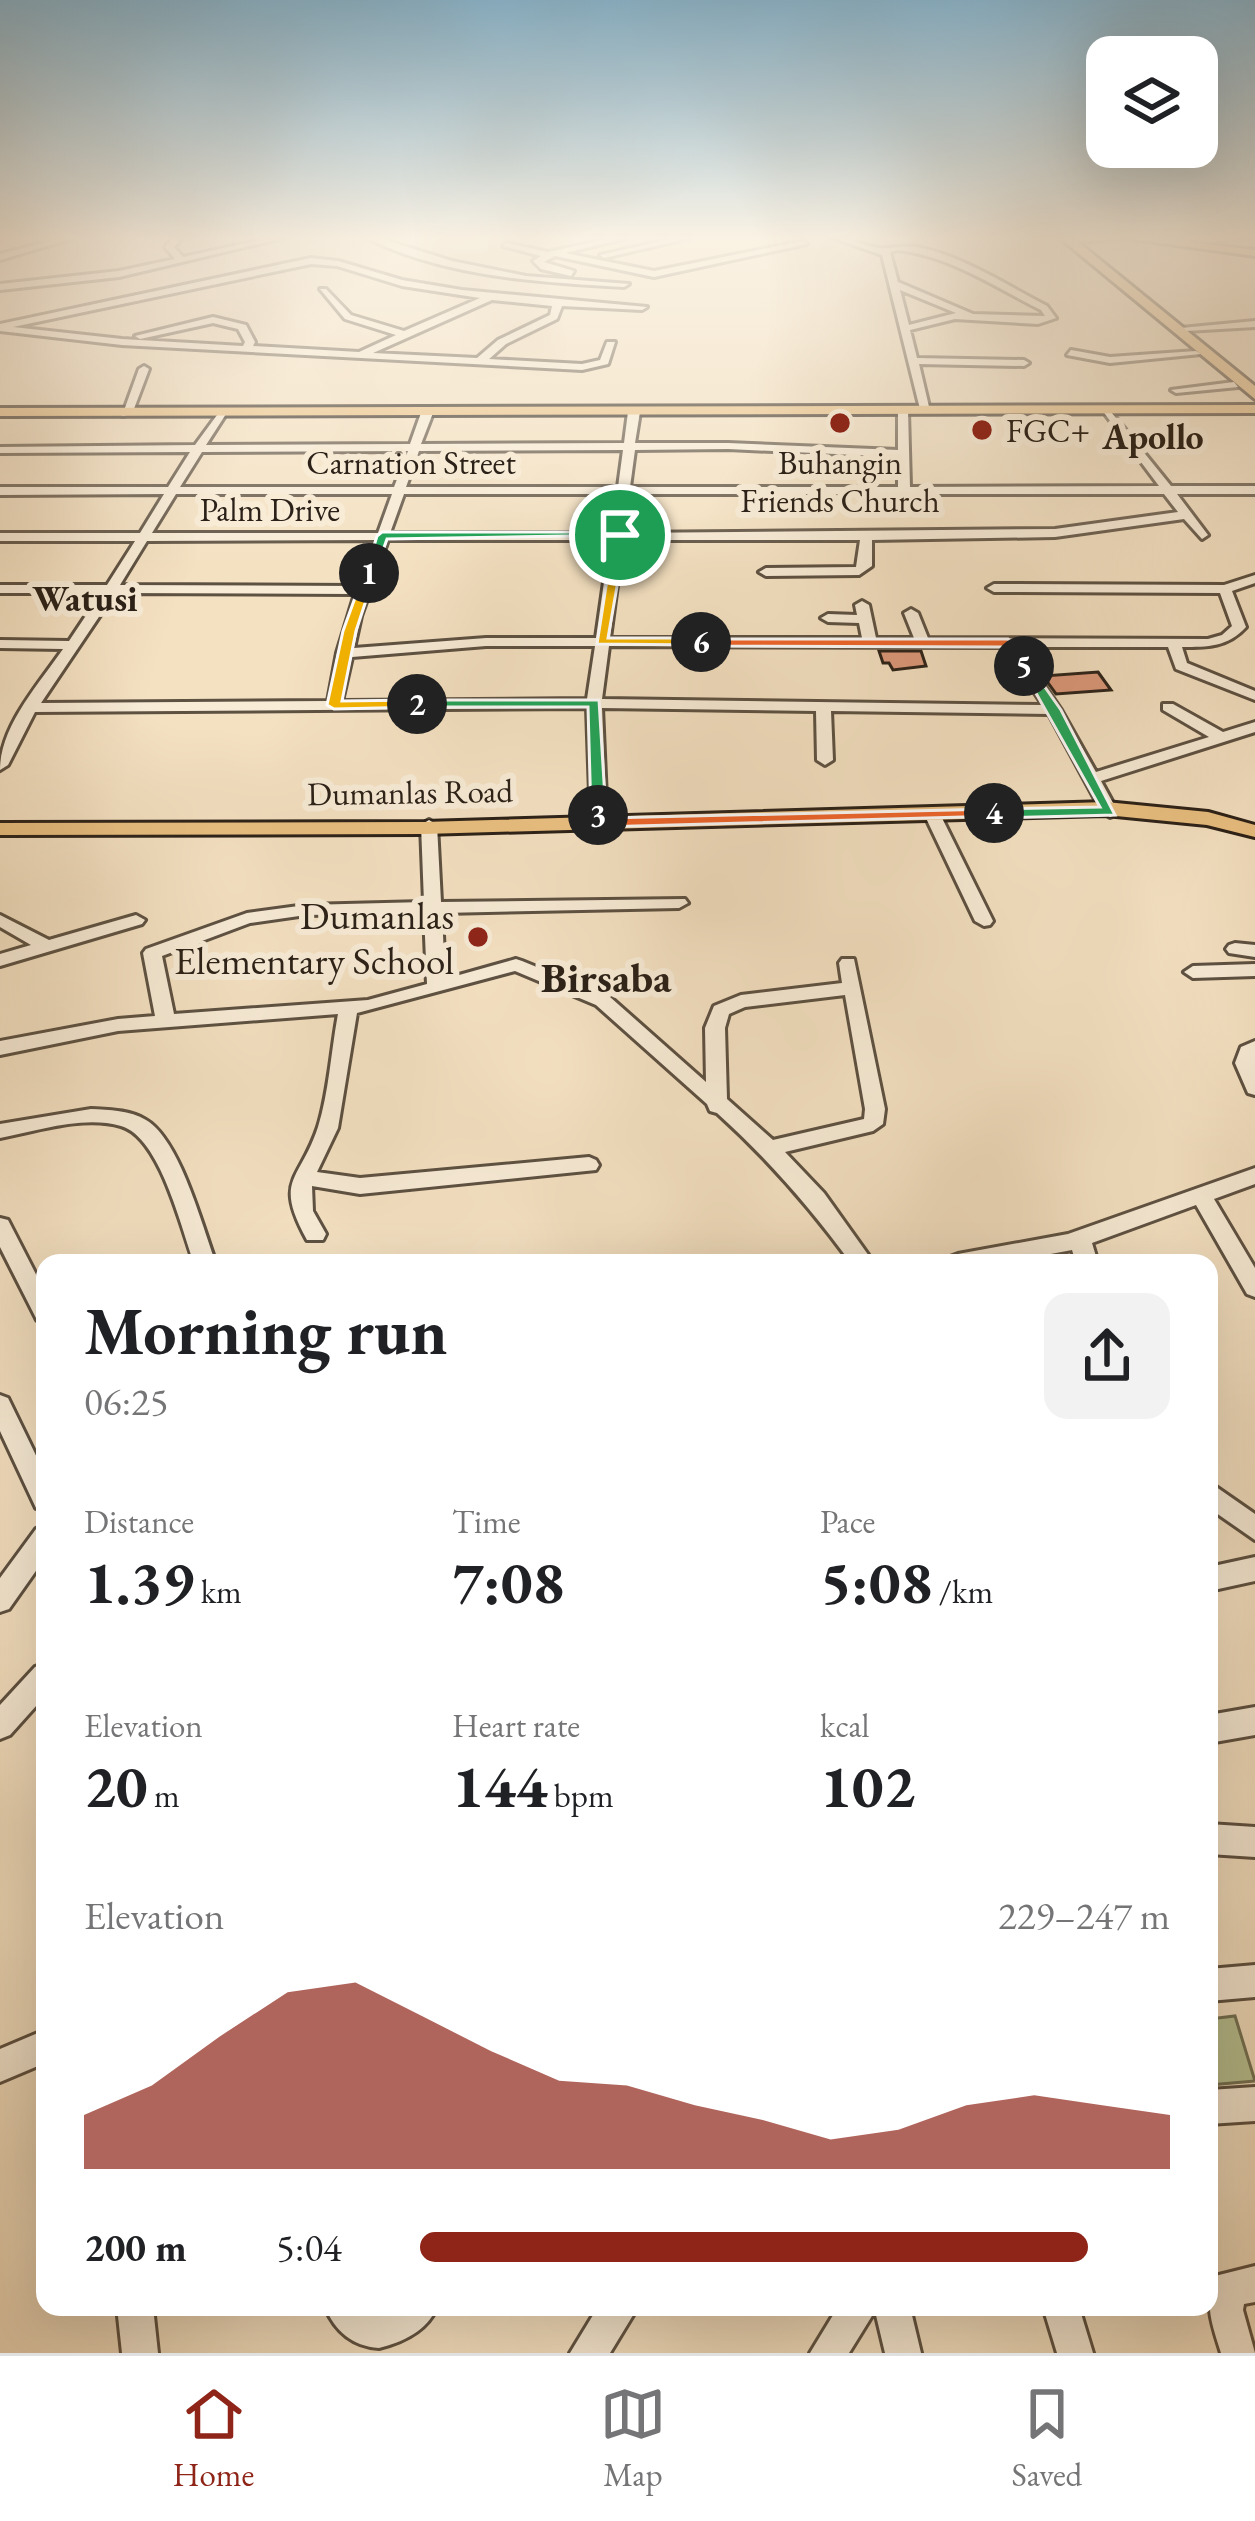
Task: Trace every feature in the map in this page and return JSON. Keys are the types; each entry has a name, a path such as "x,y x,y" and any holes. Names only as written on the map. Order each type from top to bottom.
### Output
{"highway":[{"path":"1189,348 1255,398"},
{"path":"1196,348 1255,398"},
{"path":"1206,348 1255,398"}],"main road":[{"path":"0,412 1107,410 1255,398"},
{"name":"Dumanlas Road","path":"0,829 1110,812 1200,817 1255,831"}],"street":[{"path":"225,348 582,367 604,362 610,348"},
{"path":"357,355 375,348"},
{"path":"479,362 495,348"},
{"path":"909,348 925,411"},
{"path":"1071,353 1110,360 1196,354"},
{"path":"912,361 1024,363"},
{"path":"126,414 144,369"},
{"path":"1176,390 1234,385"},
{"path":"1107,410 1202,535"},
{"path":"903,411 904,488"},
{"path":"599,822 594,703 634,412"},
{"path":"334,705 363,590 427,413"},
{"path":"0,765 7,736 111,590 220,414"},
{"path":"0,450 629,446 900,454"},
{"name":"Carnation Street","path":"0,490 1164,486 1255,490"},
{"name":"Palm Drive","path":"0,537 1032,535 1186,515"},
{"path":"766,572 859,572 865,566 866,536"},
{"path":"994,588 1225,589 1255,579"},
{"path":"0,589 363,590"},
{"path":"344,653 460,642 1218,641 1235,633 1239,621 1225,589"},
{"path":"828,618 863,612 869,643"},
{"path":"911,613 923,643"},
{"path":"1008,643 1054,710 1110,812"},
{"path":"1174,643 1180,666 1255,696"},
{"path":"0,644 72,645"},
{"path":"30,708 594,703 1054,710"},
{"path":"824,706 825,760"},
{"path":"1168,707 1221,737"},
{"path":"1094,778 1255,727"},
{"path":"933,816 984,921"},
{"path":"429,825 436,988"},
{"path":"166,1021 151,957 160,948 264,915 430,906 679,903"},
{"path":"0,920 46,946"},
{"path":"0,960 136,920"},
{"path":"769,1148 873,1124 875,1109 848,963"},
{"path":"0,1048 90,1028 348,1009 516,964 603,1000 769,1148 816,1199 856,1254"},
{"path":"1193,971 1255,970"},
{"path":"717,1106 715,1028 721,1010 741,1001 851,988"},
{"path":"315,1234 302,1210 302,1178 328,1128 348,1009"},
{"path":"1255,1048 1245,1056 1255,1088"},
{"path":"0,1131 95,1118 138,1124 156,1142 201,1254"},
{"path":"302,1178 360,1186 589,1166"},
{"path":"1002,1254 1080,1238 1255,1176"},
{"path":"1201,1195 1255,1288"},
{"path":"0,1226 36,1296"},
{"path":"1080,1238 1084,1254"},
{"path":"0,1405 36,1480"},
{"path":"1218,1500 1255,1529"},
{"path":"0,1600 36,1550"},
{"path":"1218,1577 1255,1569"},
{"path":"0,1725 36,1686"},
{"path":"1218,1728 1255,1720"},
{"path":"1218,1840 1255,1842"},
{"path":"1218,1984 1255,1982"},
{"path":"0,2066 36,2050"},
{"path":"1218,2106 1255,2104"},
{"path":"1239,2353 1225,2298 1228,2289 1255,2284"},
{"path":"136,2316 140,2353"},
{"path":"351,2316 362,2328 381,2332 408,2316"},
{"path":"588,2353 614,2316"},
{"path":"828,2353 853,2316"},
{"path":"894,2316 903,2353"},
{"path":"1064,2316 1075,2353"}],"green space":[{"path":"1235,2016 1255,2081 1218,2084 1218,2018"}],"building":[{"path":"879,651 921,651 926,666 893,670 883,663"},
{"path":"1098,672 1111,690 1056,694 1043,676"}],"place":[{"name":"Buhangin Friends Church","path":"840,423"},
{"name":"FGC+","path":"982,430"},
{"name":"Dumanlas Elementary School","path":"478,937"}],"district":[{"name":"Apollo","path":"1153,436"},
{"name":"Watusi","path":"85,598"},
{"name":"Birsaba","path":"606,977"}],"route":[{"path":"620,535 601,641 1008,643 1054,710 1110,812 599,822 594,703 334,705 349,631 382,536 620,535"}]}
